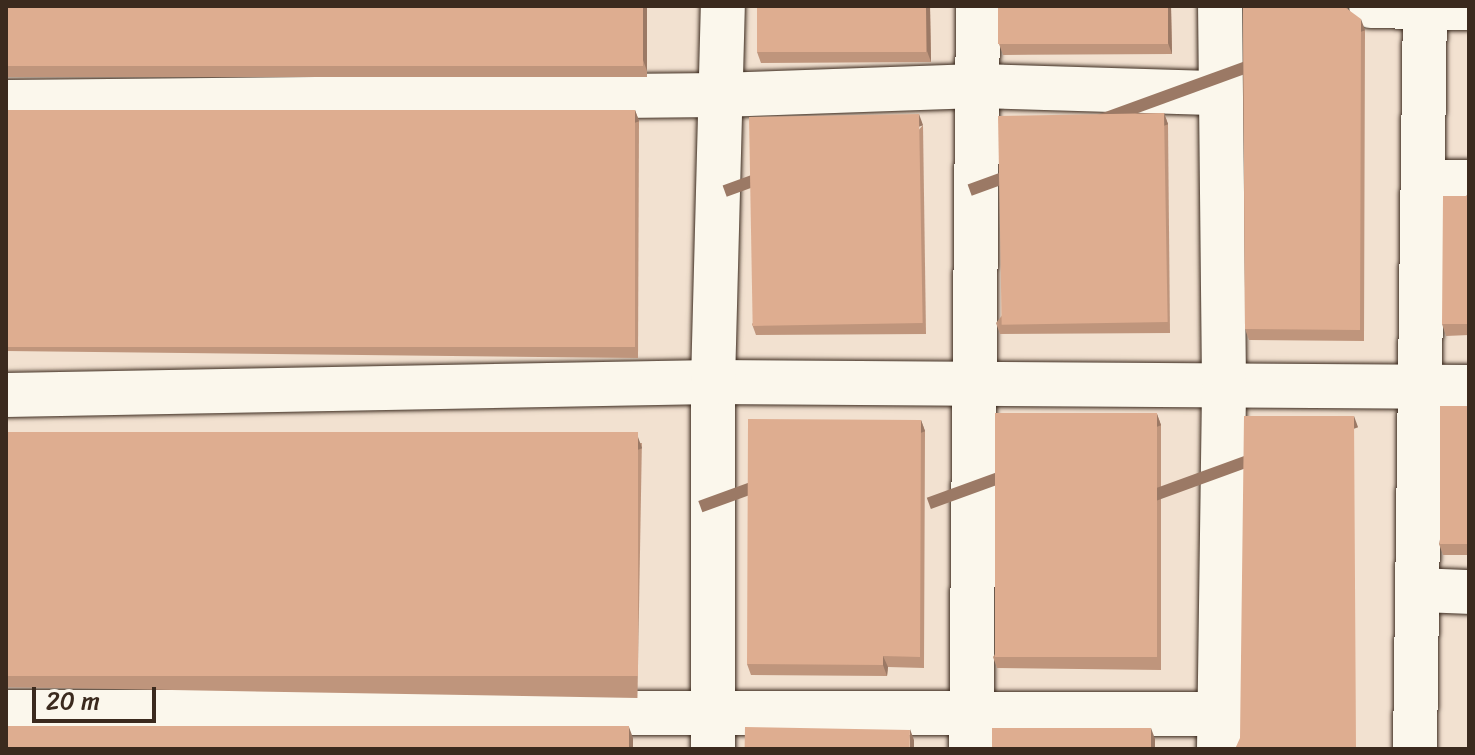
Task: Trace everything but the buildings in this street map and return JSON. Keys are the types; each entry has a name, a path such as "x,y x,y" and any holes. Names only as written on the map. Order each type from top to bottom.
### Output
{"street":[{"path":"713,732 713,382 723,6"},
{"path":"971,732 978,6"},
{"path":"6,712 713,732 1220,732 1224,383 1220,6"},
{"path":"1371,6 1469,8"},
{"path":"1415,749 1425,8"},
{"path":"6,102 720,95 977,86 1220,93"},
{"path":"1423,182 1469,182"},
{"path":"6,395 713,382 1469,387"},
{"path":"1419,590 1469,592"}]}
